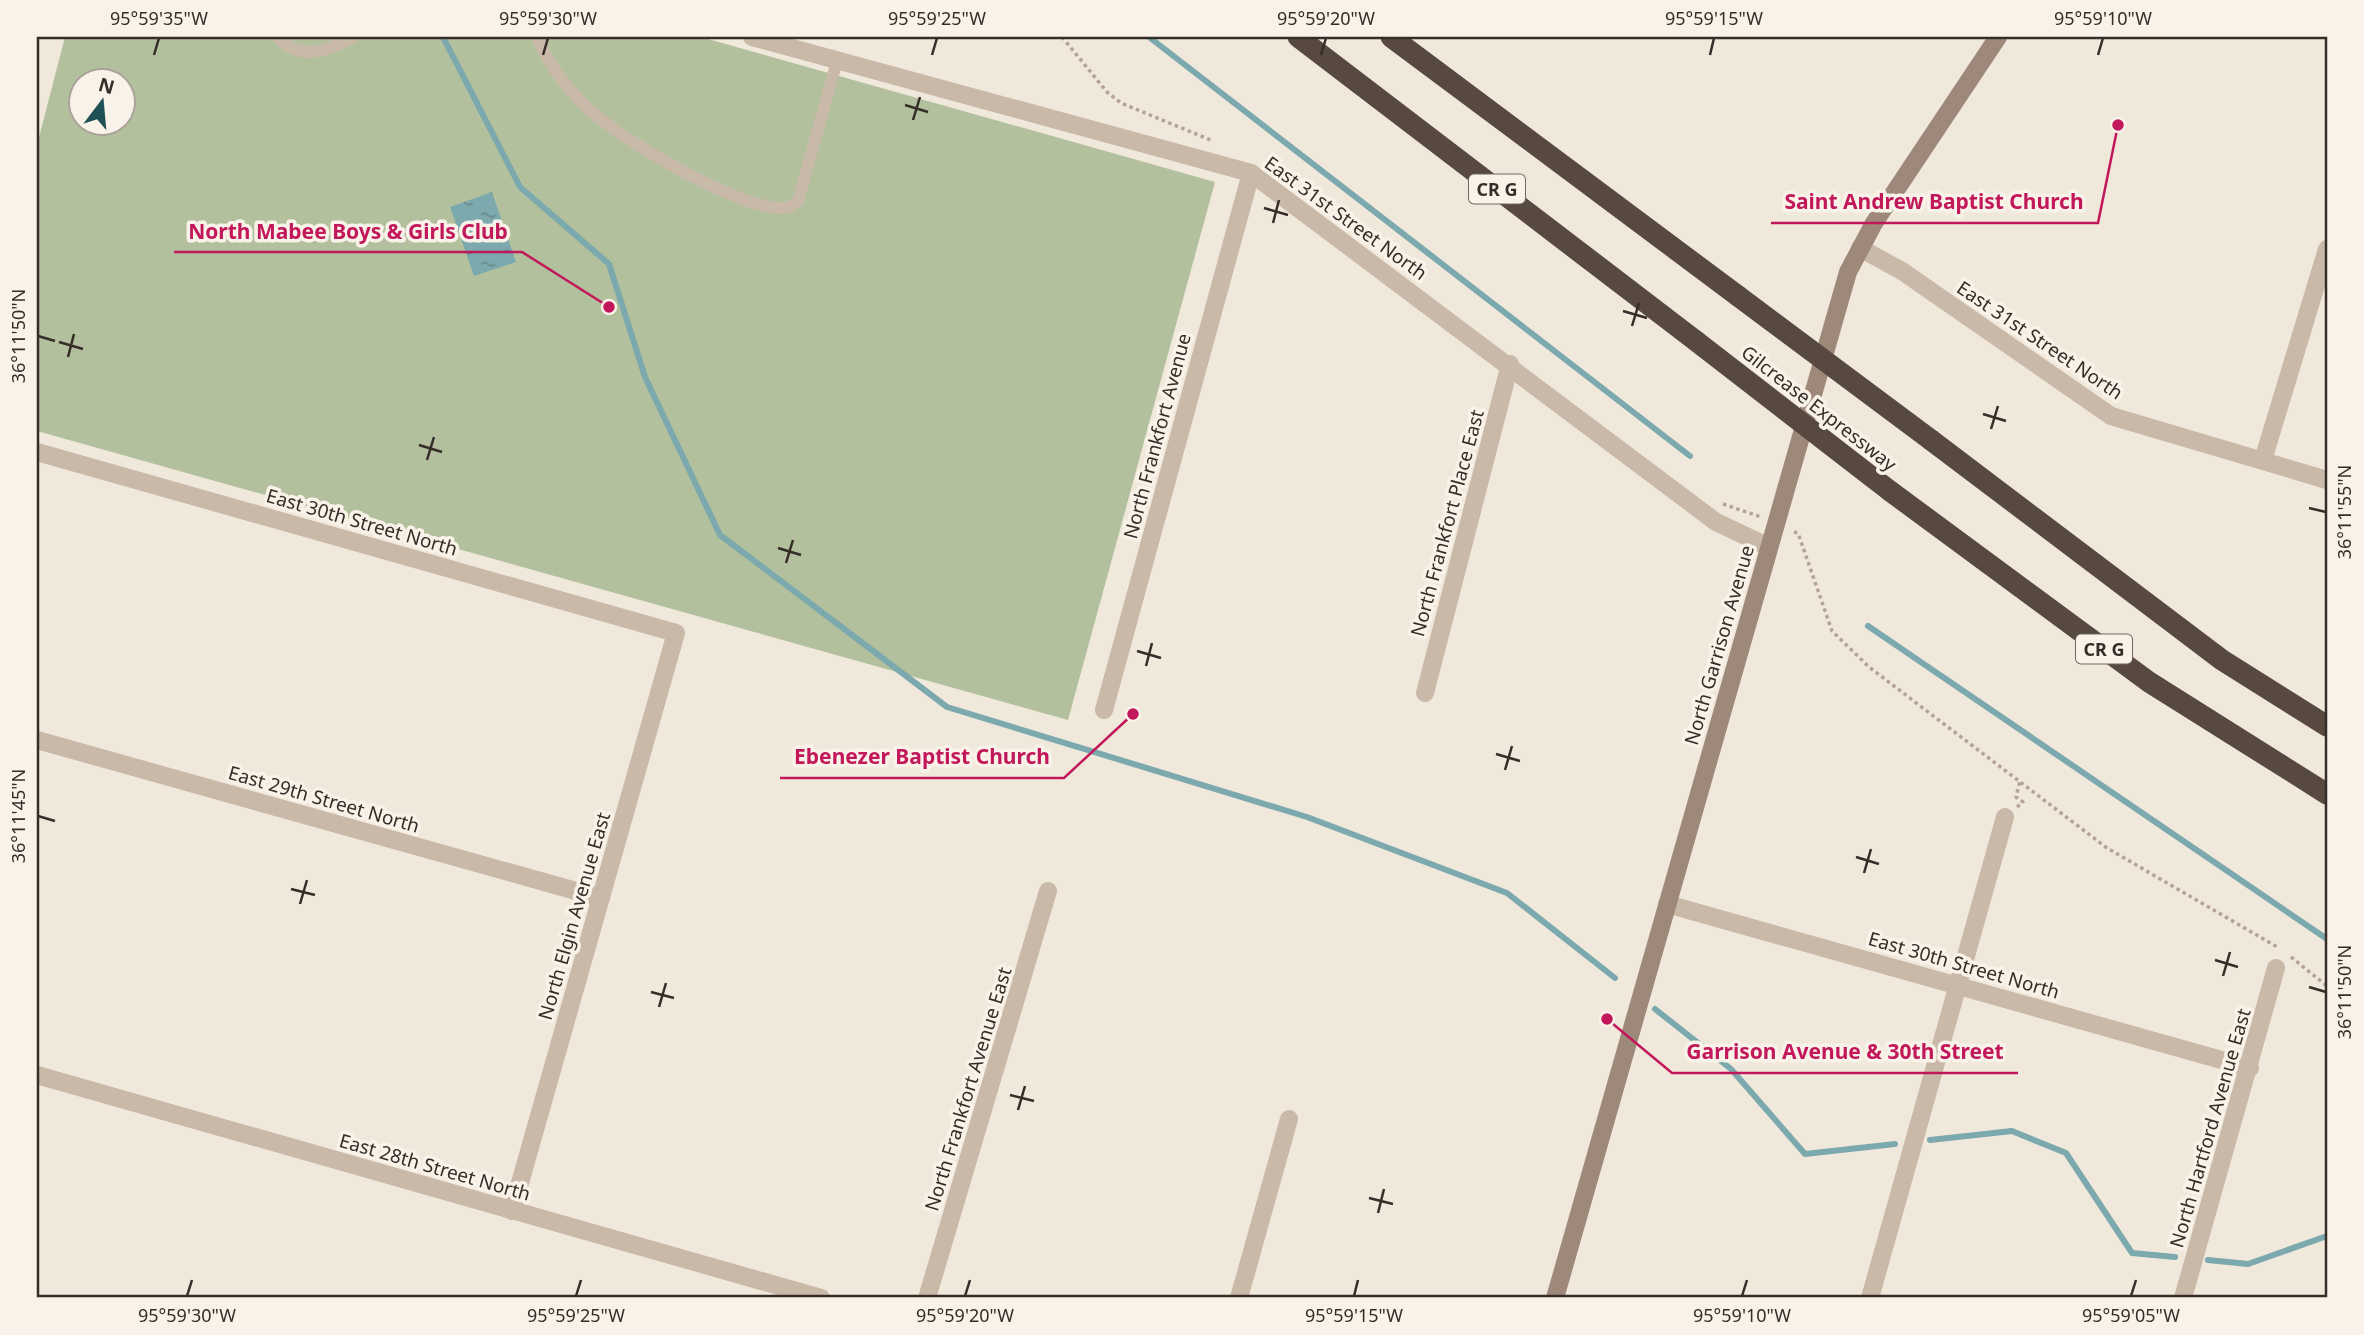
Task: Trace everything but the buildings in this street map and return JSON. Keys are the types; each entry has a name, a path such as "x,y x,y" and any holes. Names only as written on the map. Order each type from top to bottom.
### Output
{"highway":[{"name":"Gilcrease Expressway","path":"1298,37 1890,491 2149,682 2327,794"},
{"name":"Gilcrease Expressway","path":"1393,37 2222,660 2327,726"}],"street":[{"name":"East 31st Street North","path":"752,37 1251,173 1510,364 1716,522 1769,547"},
{"name":"North Garrison Avenue","path":"1555,1298 1839,299 1860,248 1998,37"},
{"name":"North Frankfort Avenue","path":"1104,710 1251,173"},
{"name":"East 31st Street North","path":"1860,248 1902,271 2110,416 2327,480"},
{"path":"2263,460 2327,249"},
{"name":"North Frankfort Place East","path":"1425,693 1510,364"},
{"name":"East 30th Street North","path":"37,452 676,633"},
{"name":"North Elgin Avenue East","path":"512,1211 676,633"},
{"name":"East 29th Street North","path":"37,740 601,898"},
{"path":"1870,1298 1960,986 2005,817"},
{"name":"North Frankfort Avenue East","path":"927,1298 1048,891"},
{"name":"East 30th Street North","path":"1667,904 2250,1068"},
{"name":"North Hartford Avenue East","path":"2183,1298 2250,1068 2276,968"},
{"name":"East 28th Street North","path":"37,1075 821,1298"},
{"path":"1239,1298 1289,1119"}],"lane":[{"path":"278,37 290,47 304,52 334,48 353,37"},
{"path":"537,37 563,81 598,117 708,184 775,208 788,208 798,201 837,61"}],"green space":[{"path":"65,37 701,37 1215,182 1068,720 37,431 37,145"}],"water":[{"path":"492,192 516,262 474,276 450,207"}],"waterway":[{"path":"443,37 520,187 609,264 645,377 720,535 947,707 1307,817 1507,893 1615,978"},
{"path":"1149,37 1690,456"},
{"path":"1868,626 2327,939"},
{"path":"1655,1009 1731,1069 1805,1154 1895,1144"},
{"path":"1930,1140 2012,1131 2066,1153 2132,1253 2175,1257"},
{"path":"2208,1260 2248,1264 2327,1236"}],"place":[{"name":"Saint Andrew Baptist Church","path":"2118,125"},
{"name":"North Mabee Boys & Girls Club","path":"609,307"},
{"name":"Ebenezer Baptist Church","path":"1133,714"},
{"name":"Garrison Avenue & 30th Street","path":"1607,1019"}]}
